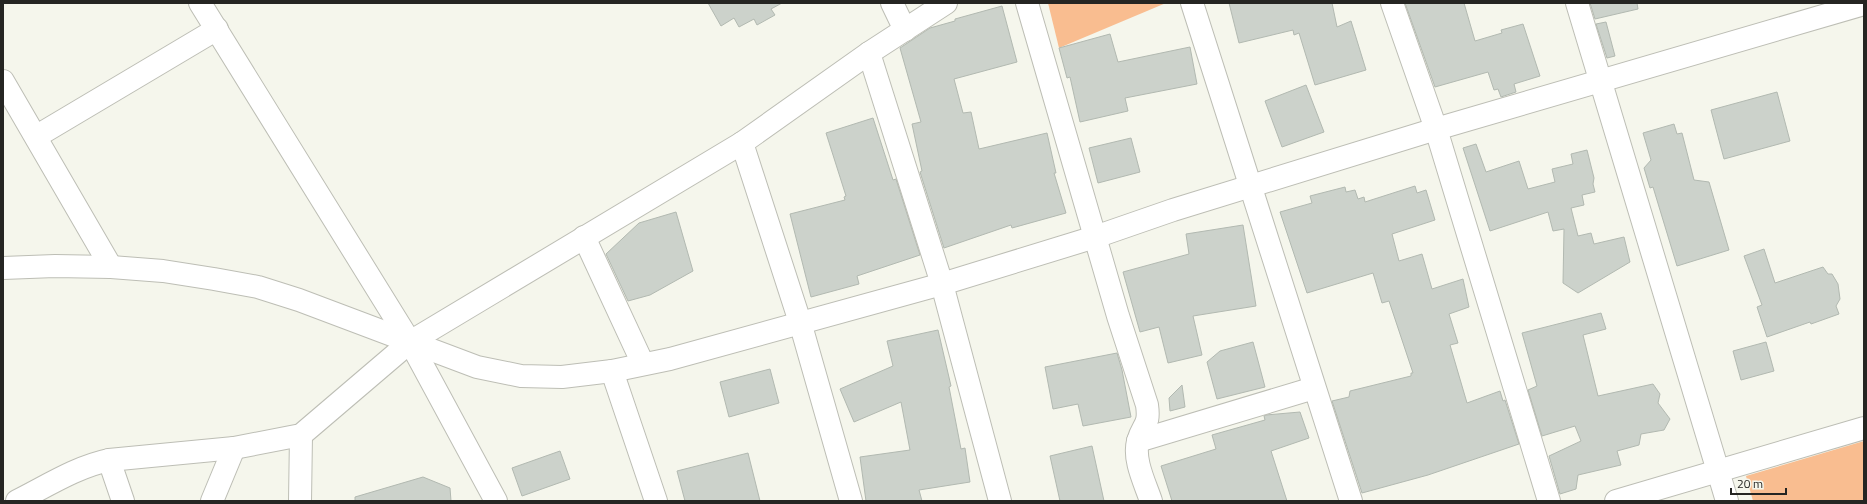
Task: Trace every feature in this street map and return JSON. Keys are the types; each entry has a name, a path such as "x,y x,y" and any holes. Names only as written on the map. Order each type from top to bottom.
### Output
{"street":[{"path":"200,3 410,342 496,501"},
{"path":"892,3 905,30"},
{"path":"17,501 64,476 94,464 109,460 234,448 301,435 410,342 742,143 869,52 946,3"},
{"path":"1027,3 1095,237 1147,406 1148,418 1138,441 1137,458 1151,501"},
{"path":"1192,3 1351,501"},
{"path":"1392,3 1436,129 1549,501"},
{"path":"1577,3 1717,472 1727,501"},
{"path":"3,268 56,266 111,267 163,271 258,288 299,300 477,367 521,376 562,377 612,370 670,359 942,284 1095,237 1173,210 1436,129 1862,4"},
{"path":"37,136 217,29"},
{"path":"869,52 942,284 1000,501"},
{"path":"3,80 37,136 111,267"},
{"path":"742,143 800,322 851,501"},
{"path":"584,237 643,364"},
{"path":"612,370 656,501"},
{"path":"1138,441 1314,388"},
{"path":"1616,501 1864,428"},
{"path":"300,501 301,435"},
{"path":"212,501 234,448"},
{"path":"109,460 124,501"}],"shaded area":[{"path":"1048,3 1166,3 1059,48"},
{"path":"1864,441 1864,501 1753,501 1746,476"}],"building":[{"path":"708,3 782,3 771,9 775,15 757,25 754,19 739,27 734,18 721,26"},
{"path":"1229,3 1332,3 1337,27 1351,21 1366,70 1315,85 1299,33 1294,35 1293,30 1239,43"},
{"path":"1405,3 1464,3 1475,41 1502,33 1501,30 1523,24 1540,76 1514,84 1516,92 1501,97 1498,89 1494,90 1488,72 1435,87"},
{"path":"1590,3 1637,3 1638,9 1595,19"},
{"path":"1002,6 1017,62 954,79 963,113 971,112 979,149 1047,133 1056,173 1054,173 1066,213 1012,228 1011,225 944,248 920,172 922,171 912,124 921,122 900,48 930,28 955,21 955,19"},
{"path":"1606,22 1615,56 1607,58 1596,24"},
{"path":"1110,34 1118,62 1190,47 1197,84 1125,98 1128,111 1080,122 1070,77 1067,78 1059,48"},
{"path":"1306,85 1324,132 1282,147 1265,101"},
{"path":"1777,92 1790,141 1724,159 1711,110"},
{"path":"873,118 893,180 896,179 920,255 857,276 859,284 811,297 790,214 845,200 844,197 846,196 826,133"},
{"path":"1674,124 1677,134 1682,133 1694,180 1709,182 1729,250 1677,266 1653,187 1650,188 1644,168 1651,160 1643,133"},
{"path":"1131,138 1140,172 1098,183 1089,148"},
{"path":"1476,144 1486,172 1519,161 1528,189 1555,182 1552,169 1573,164 1571,154 1587,150 1594,178 1593,184 1595,192 1582,195 1584,205 1571,208 1578,236 1591,233 1594,244 1624,237 1630,262 1578,293 1563,283 1564,229 1553,231 1548,212 1490,231 1463,148"},
{"path":"1415,186 1417,193 1426,190 1435,220 1392,234 1399,261 1422,254 1432,289 1463,279 1469,307 1449,314 1458,343 1450,345 1467,403 1500,391 1503,401 1505,400 1519,444 1428,475 1362,493 1332,401 1349,397 1350,391 1411,376 1411,373 1413,373 1389,301 1382,303 1373,273 1307,293 1280,212 1312,203 1310,196 1345,187 1346,192 1355,190 1358,199 1364,197 1365,202"},
{"path":"676,212 693,271 650,295 628,301 606,254 639,223"},
{"path":"1243,225 1256,306 1193,316 1202,355 1168,363 1159,327 1140,332 1123,272 1189,254 1186,234"},
{"path":"1764,249 1775,283 1823,267 1828,274 1832,274 1838,284 1840,299 1836,306 1839,314 1811,324 1810,322 1767,337 1757,307 1762,305 1744,256"},
{"path":"1601,313 1606,329 1583,335 1598,396 1653,384 1660,394 1658,403 1670,419 1664,430 1641,434 1639,445 1617,451 1621,465 1578,475 1576,489 1560,494 1549,456 1581,441 1575,426 1542,436 1528,390 1537,386 1522,333"},
{"path":"938,330 951,386 949,387 961,449 965,448 970,482 919,490 922,501 866,501 860,457 910,450 901,402 854,422 840,389 893,366 887,341"},
{"path":"1253,342 1265,387 1217,399 1207,362 1220,351"},
{"path":"1766,342 1774,371 1741,380 1733,351"},
{"path":"1117,353 1122,370 1131,417 1083,426 1078,404 1053,409 1045,367"},
{"path":"770,369 779,403 729,417 720,382"},
{"path":"1182,385 1185,407 1170,411 1169,398"},
{"path":"1300,412 1309,438 1271,451 1287,501 1172,501 1161,466 1216,449 1212,435 1265,420 1264,416 1266,415"},
{"path":"1092,446 1104,501 1060,501 1050,456"},
{"path":"560,451 570,479 522,496 512,468"},
{"path":"748,453 760,501 685,501 677,471"},
{"path":"423,477 450,488 451,501 355,501 355,497"}]}
